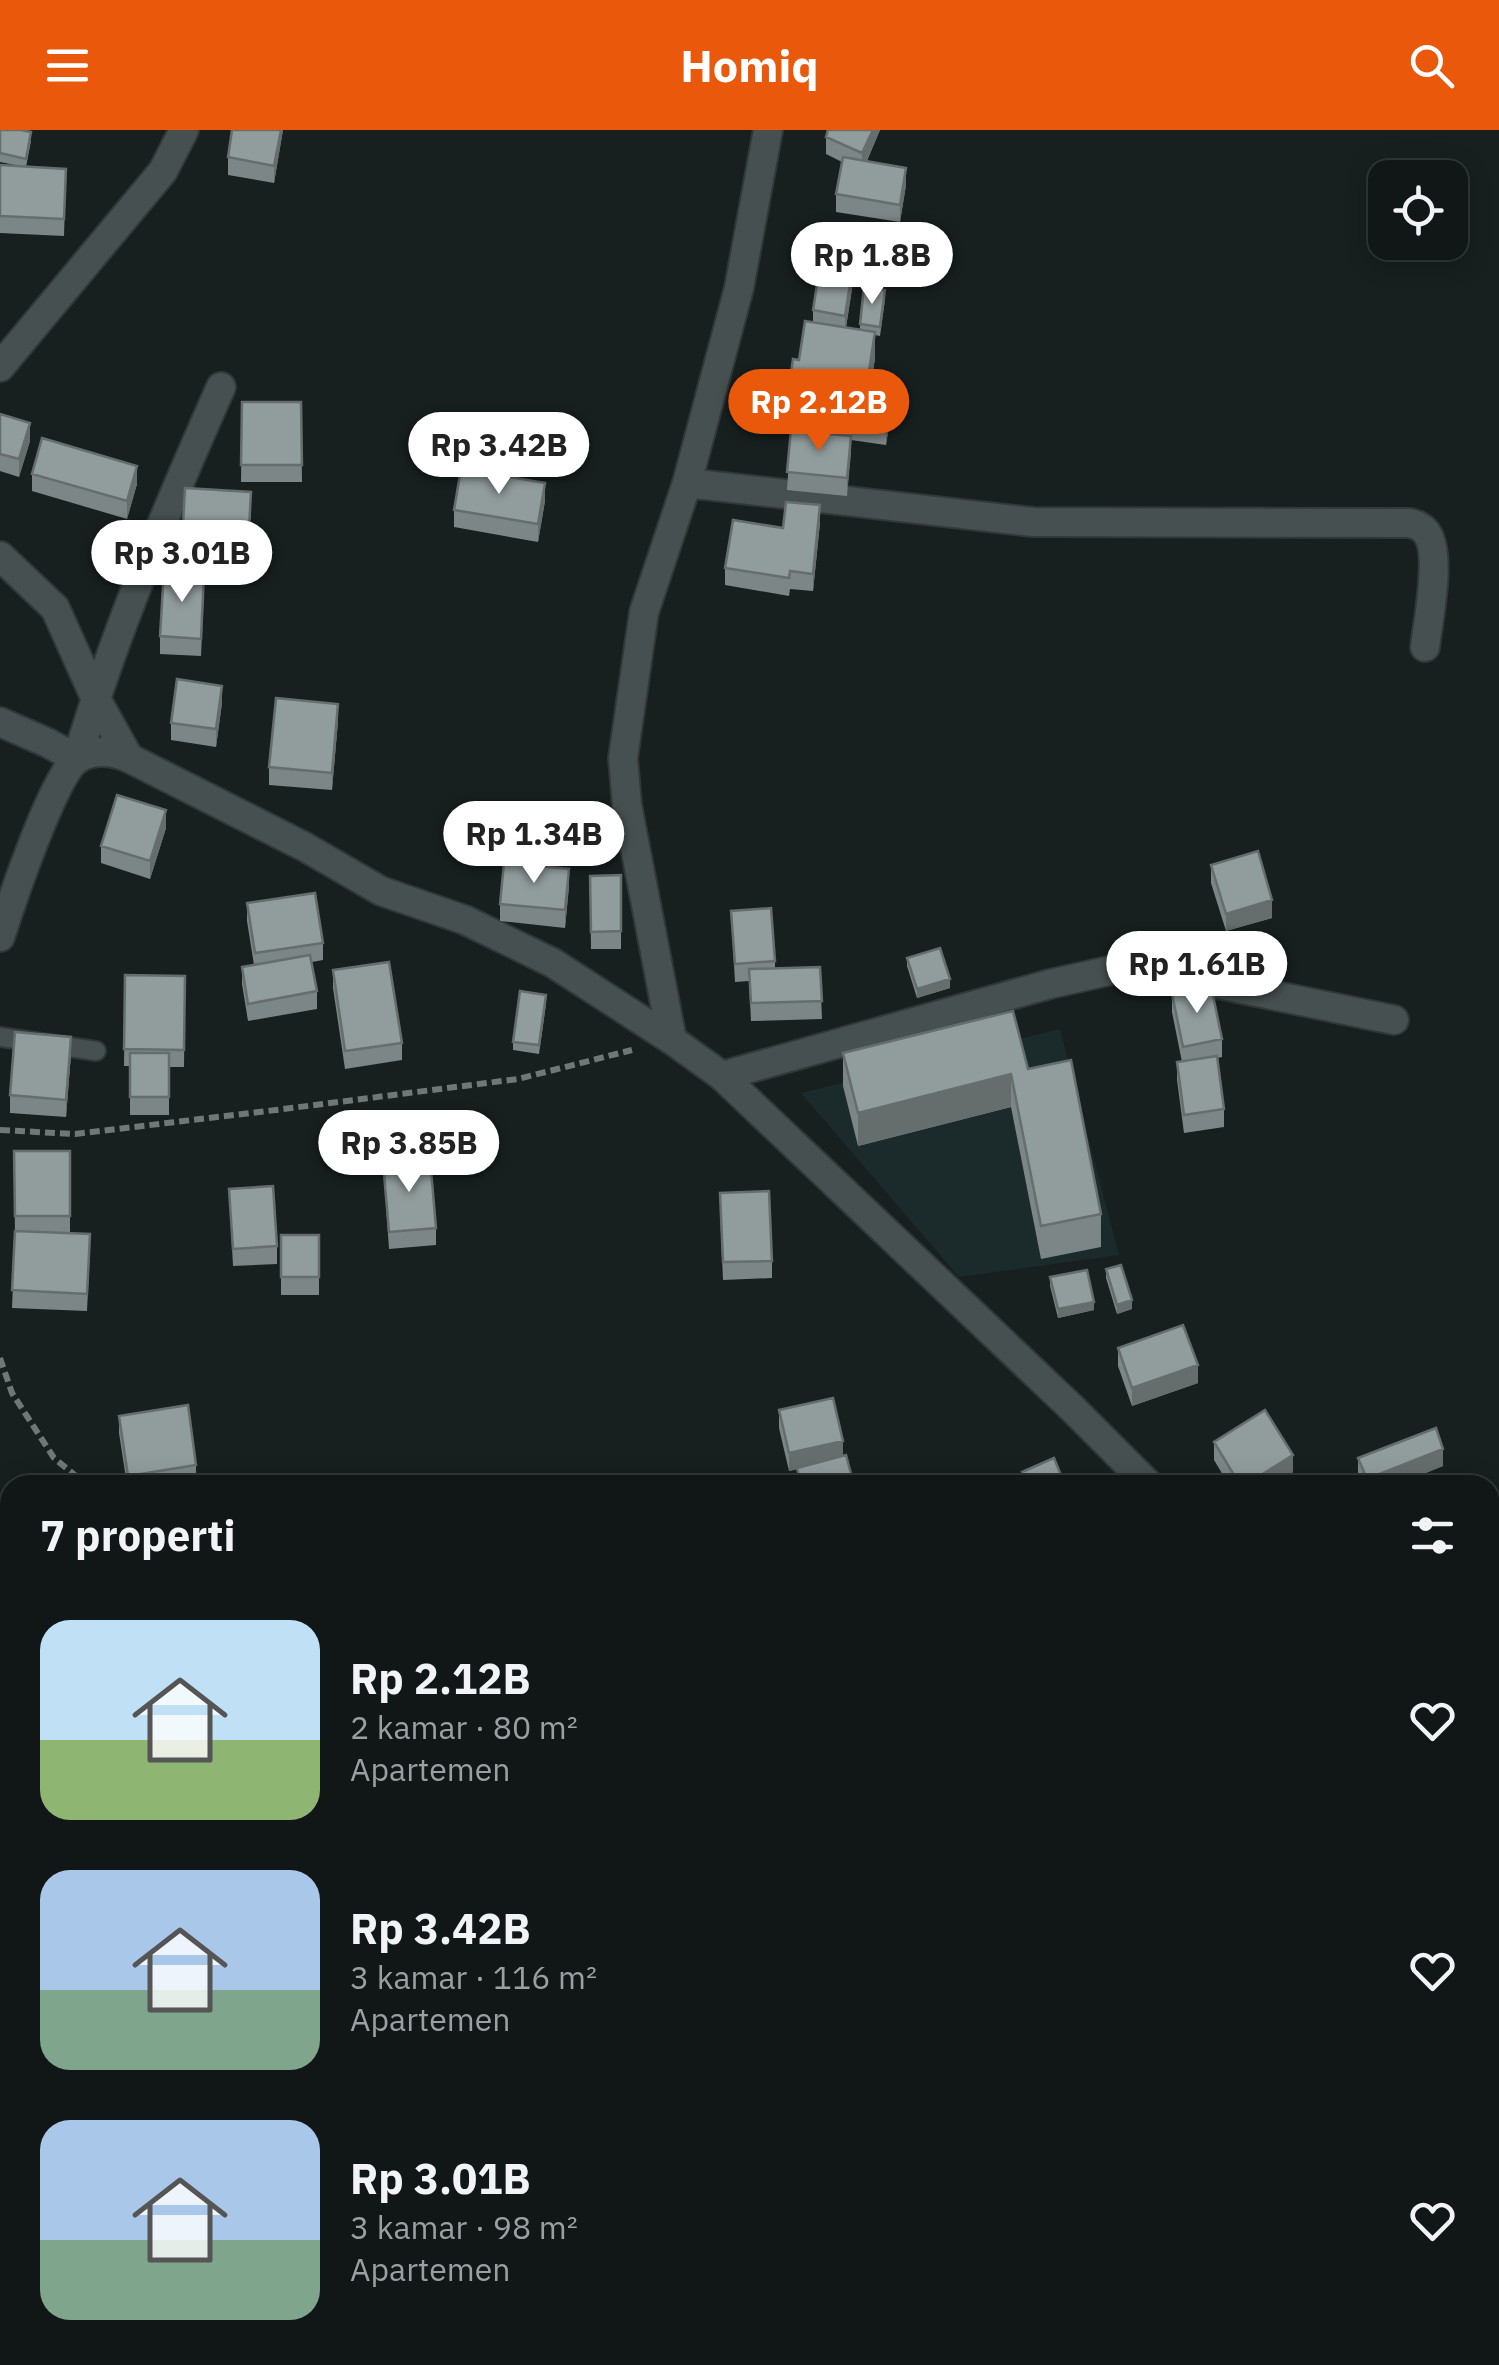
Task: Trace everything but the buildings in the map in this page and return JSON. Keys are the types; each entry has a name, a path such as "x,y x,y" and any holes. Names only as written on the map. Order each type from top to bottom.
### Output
{"street":[{"path":"0,367 163,171 184,130"},
{"path":"672,1040 627,805 623,758 644,612 687,483 739,288 768,130"},
{"path":"0,938 60,779 77,759 158,530 221,386"},
{"path":"687,483 1033,522 1410,523 1426,531 1432,546 1434,563 1425,647"},
{"path":"0,556 55,608 129,758"},
{"path":"0,722 77,759 112,750 129,758 305,847 381,891 465,920 553,963 672,1040 722,1076 1139,1475"},
{"path":"722,1076 1050,984 1130,966 1394,1020"}],"lane":[{"path":"0,1037 96,1050"}],"path":[{"path":"0,1130 75,1134 481,1084 672,1040"},
{"path":"0,1358 12,1394 54,1458 75,1475"}],"shaded area":[{"path":"1060,1029 1119,1255 959,1277 801,1093"}]}
